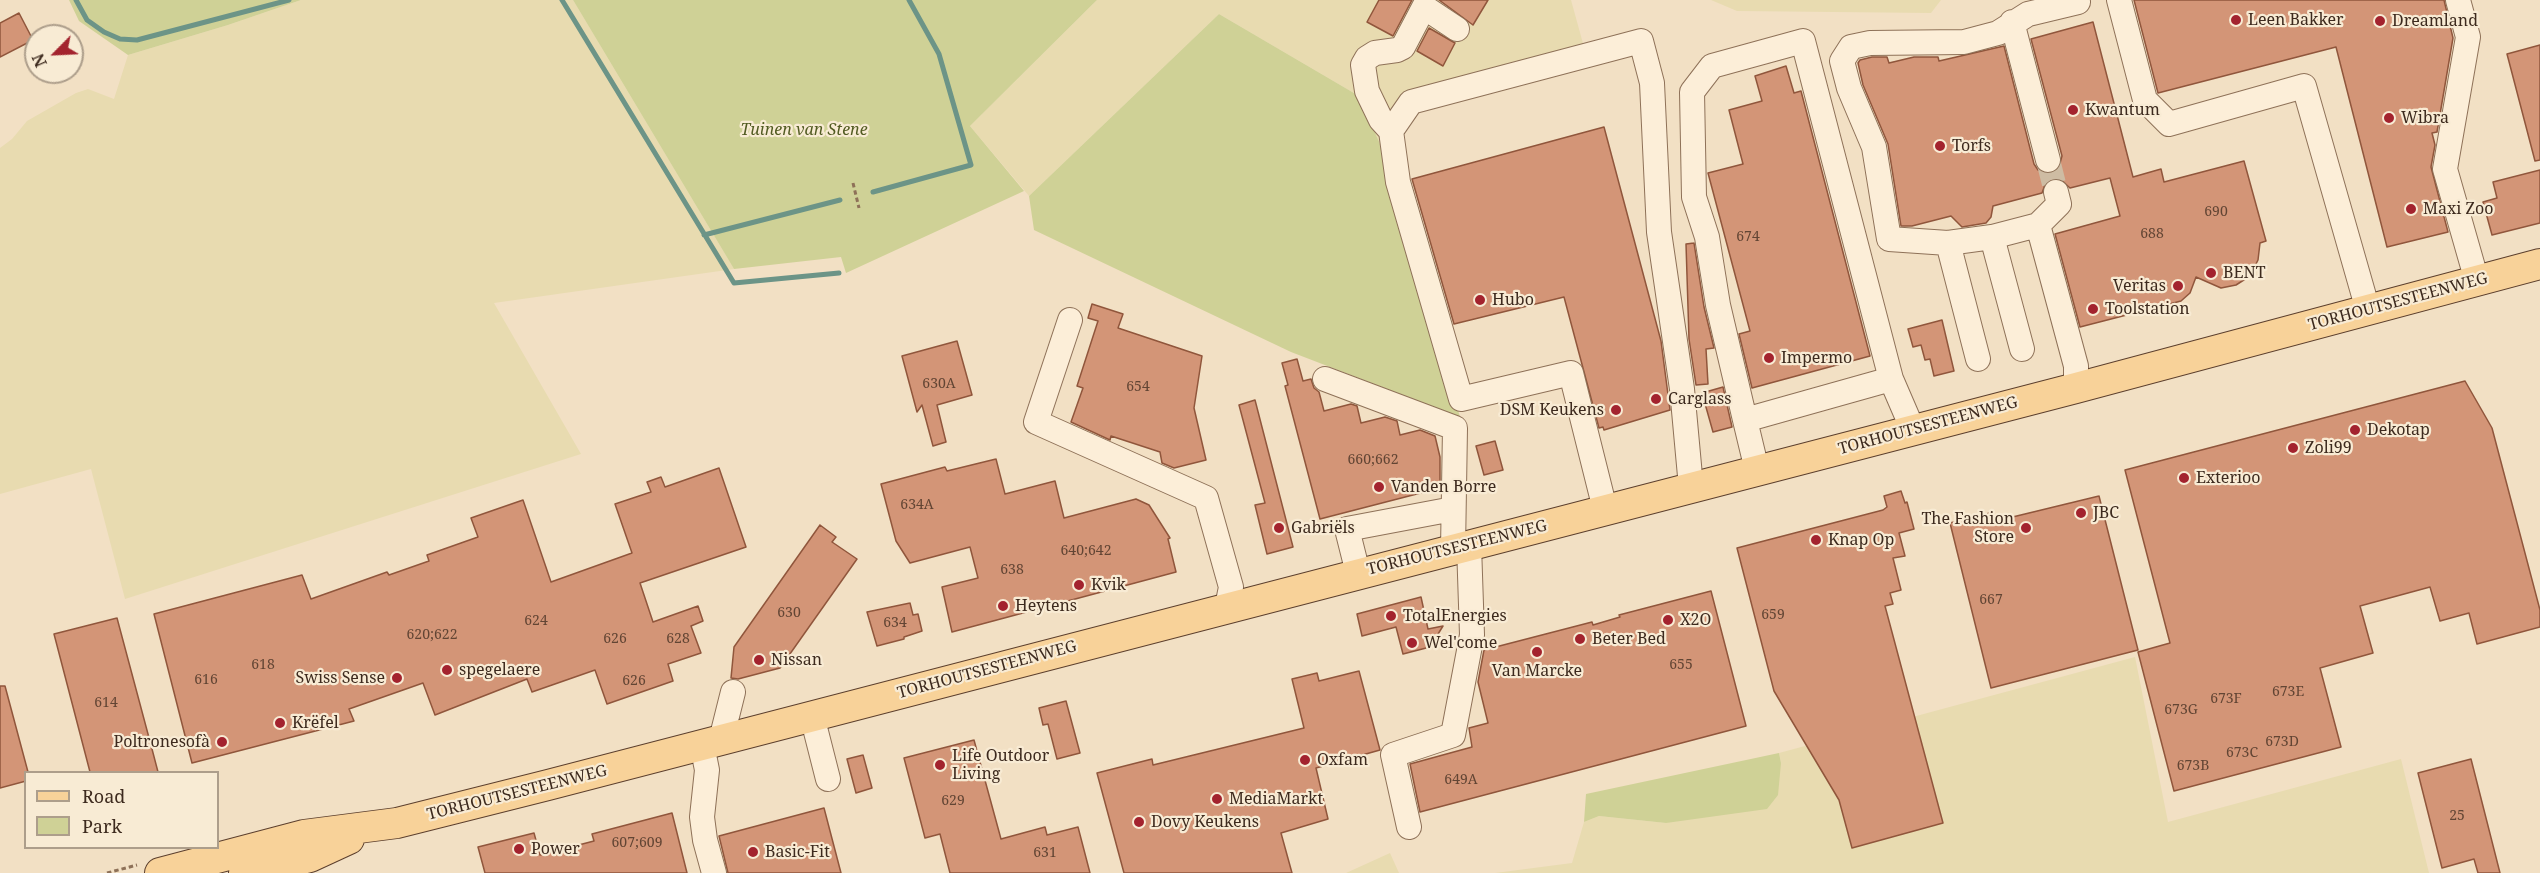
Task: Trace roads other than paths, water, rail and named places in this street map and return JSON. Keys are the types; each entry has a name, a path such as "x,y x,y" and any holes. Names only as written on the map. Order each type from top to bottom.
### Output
{"main road":[{"name":"TORHOUTSESTEENWEG","path":"160,873 304,836 374,828 711,743 2076,388 2540,264"},
{"name":"TORHOUTSESTEENWEG","path":"244,873 310,857 374,828"}],"lane":[{"path":"2119,0 2145,100 2169,124 2304,86 2368,310"},
{"path":"2458,0 2468,37 2445,169 2477,281"},
{"path":"2056,192 2059,204 2038,225 1992,237 1948,243 1889,239 1874,147 1849,88 1842,61 1851,47 1870,43 1964,42 1998,33 2028,14 2078,2"},
{"path":"1457,29 1424,8 1403,47 1375,53 1367,58 1364,65 1367,91 1381,120 1391,131 1398,183 1461,399 1571,373 1605,509"},
{"path":"2013,22 2048,160"},
{"path":"1391,131 1411,102 1641,41 1652,83 1659,232 1682,389 1691,487"},
{"path":"1757,470 1718,305 1707,237 1694,197 1692,92 1713,66 1803,41 1892,379 1913,430"},
{"path":"2038,225 2076,366 2076,388"},
{"path":"1992,237 2022,349"},
{"path":"1948,243 1978,359"},
{"path":"1070,320 1036,422 1206,498 1230,587 1227,607"},
{"path":"1325,379 1455,428 1453,508 1461,547 1472,580 1472,635 1453,735 1394,755 1409,826"},
{"path":"1745,420 1892,379"},
{"path":"1358,573 1347,529 1453,508"},
{"path":"714,873 705,840 702,817 711,743 733,692"},
{"path":"812,716 828,779"}],"waterway":[{"path":"76,0 87,20 104,32 120,39 137,40 289,0"},
{"path":"562,0 734,283 839,273"},
{"path":"873,192 971,165 939,54 909,0"},
{"path":"704,235 840,200"}],"tunnel":[{"path":"2048,160 2056,192"}],"place":[{"name":"Leen Bakker","path":"2236,20"},
{"name":"Dreamland","path":"2380,21"},
{"name":"Kwantum","path":"2073,110"},
{"name":"Wibra","path":"2389,118"},
{"name":"Torfs","path":"1940,146"},
{"name":"Maxi Zoo","path":"2411,209"},
{"name":"BENT","path":"2211,273"},
{"name":"Veritas","path":"2178,286"},
{"name":"Hubo","path":"1480,300"},
{"name":"Toolstation","path":"2093,309"},
{"name":"Impermo","path":"1769,358"},
{"name":"Carglass","path":"1656,399"},
{"name":"DSM Keukens","path":"1616,410"},
{"name":"Dekotap","path":"2355,430"},
{"name":"Zoli99","path":"2293,448"},
{"name":"Exterioo","path":"2184,478"},
{"name":"Vanden Borre","path":"1379,487"},
{"name":"JBC","path":"2081,513"},
{"name":"Gabriëls","path":"1279,528"},
{"name":"The Fashion Store","path":"2026,528"},
{"name":"Knap Op","path":"1816,540"},
{"name":"Kvik","path":"1079,585"},
{"name":"Heytens","path":"1003,606"},
{"name":"TotalEnergies","path":"1391,616"},
{"name":"X2O","path":"1668,620"},
{"name":"Beter Bed","path":"1580,639"},
{"name":"Wel'come","path":"1412,643"},
{"name":"Van Marcke","path":"1537,652"},
{"name":"Nissan","path":"759,660"},
{"name":"spegelaere","path":"447,670"},
{"name":"Swiss Sense","path":"397,678"},
{"name":"Krëfel","path":"280,723"},
{"name":"Poltronesofà","path":"222,742"},
{"name":"Oxfam","path":"1305,760"},
{"name":"Life Outdoor Living","path":"940,765"},
{"name":"MediaMarkt","path":"1217,799"},
{"name":"Dovy Keukens","path":"1139,822"},
{"name":"Power","path":"519,849"},
{"name":"Basic-Fit","path":"753,852"}],"park label":[{"name":"Tuinen van Stene","path":"804,130"}]}
